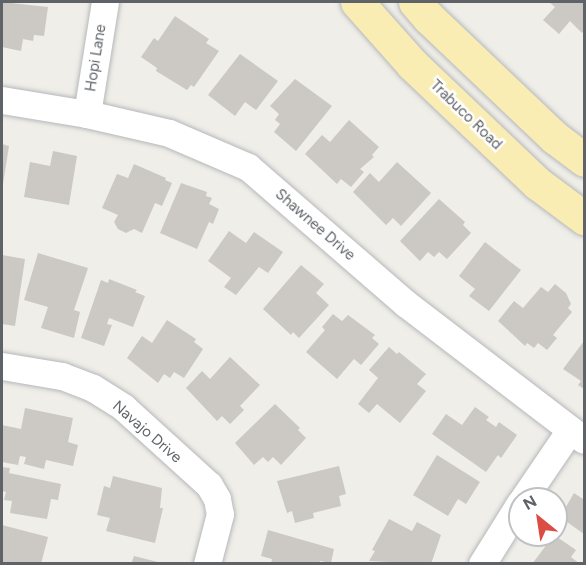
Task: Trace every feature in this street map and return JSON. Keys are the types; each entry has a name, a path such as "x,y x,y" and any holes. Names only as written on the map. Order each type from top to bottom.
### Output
{"main road":[{"name":"Trabuco Road","path":"357,2 412,64 537,183 585,218"},
{"path":"415,2 554,137 585,160"}],"street":[{"name":"Hopi Lane","path":"87,114 105,2"},
{"name":"Shawnee Drive","path":"2,100 87,114 169,133 248,166 405,303 577,435"},
{"name":"Navajo Drive","path":"2,366 62,376 93,388 123,407 208,485 217,499 220,514 207,564"},
{"path":"533,487 577,435"},
{"path":"482,564 508,521"}],"building":[{"path":"2,2 48,7 44,36 34,35 33,41 23,39 21,51 2,47"},
{"path":"549,2 584,2 584,30 582,33 570,21 559,34 543,20 555,7"},
{"path":"175,16 209,39 206,43 219,51 194,87 191,85 187,90 156,71 157,68 141,57 154,38 158,41"},
{"path":"240,54 278,81 256,110 245,102 235,116 208,95"},
{"path":"295,79 332,106 296,151 274,132 280,124 275,120 279,114 270,106"},
{"path":"349,120 379,147 372,155 374,157 360,169 364,172 351,187 341,179 337,184 305,154 322,135 330,142"},
{"path":"2,144 9,146 3,184 2,184"},
{"path":"53,151 77,156 69,205 24,197 30,162 50,166"},
{"path":"397,162 431,193 401,226 393,218 386,225 353,192 370,173 379,182"},
{"path":"134,164 172,183 162,206 155,203 142,233 134,229 126,233 118,229 114,222 118,215 102,208 117,174 128,178"},
{"path":"181,183 207,192 206,196 212,198 209,204 219,209 213,224 209,222 197,249 160,233"},
{"path":"439,199 465,222 463,225 471,233 447,259 439,252 434,257 428,252 420,261 400,241"},
{"path":"229,231 246,243 254,232 283,252 268,273 259,267 236,295 224,287 231,278 208,261"},
{"path":"485,242 521,270 489,311 469,296 475,289 459,276"},
{"path":"38,253 88,268 74,310 80,312 74,338 41,328 48,307 24,300"},
{"path":"2,255 25,259 15,326 2,324"},
{"path":"301,265 324,284 316,293 329,305 299,338 293,332 291,335 263,309"},
{"path":"109,279 137,290 135,292 145,296 133,327 109,318 107,324 112,325 104,346 81,338 101,280 108,283"},
{"path":"555,284 566,293 571,304 568,308 572,312 553,335 557,338 547,350 538,343 534,348 527,343 525,346 498,321 514,301 523,308 541,287 548,292"},
{"path":"333,314 342,321 348,315 375,335 372,338 379,344 361,365 354,359 337,379 306,352 325,330 322,327"},
{"path":"167,320 196,339 194,342 203,349 184,378 174,372 170,378 164,374 158,383 127,358 142,336 152,343"},
{"path":"584,341 584,389 578,385 581,381 563,369"},
{"path":"389,347 397,354 399,352 426,374 417,384 426,391 400,423 377,404 369,413 358,404 378,378 369,370"},
{"path":"230,357 260,385 240,406 244,410 230,424 222,416 217,421 186,388 202,371 210,379"},
{"path":"275,404 300,428 298,430 306,438 281,465 273,457 268,462 263,457 254,465 235,443"},
{"path":"475,407 489,417 486,420 496,427 499,422 517,435 501,458 498,455 486,472 432,434 446,414 462,425"},
{"path":"25,408 73,418 68,442 78,445 73,466 46,460 44,469 24,464 26,457 20,456 18,465 2,462 2,425 21,429"},
{"path":"437,455 480,482 466,504 458,499 448,516 413,495"},
{"path":"339,466 346,494 339,496 341,506 313,513 314,518 295,523 292,511 287,513 277,481"},
{"path":"2,467 10,468 9,473 61,484 58,500 51,499 47,519 10,513 12,501 4,500 6,492 2,491"},
{"path":"113,476 162,488 160,508 163,508 155,543 106,531 110,518 97,515 104,486 110,488"},
{"path":"574,493 583,499 584,496 584,534 568,523 568,503"},
{"path":"389,519 412,531 417,522 441,535 431,564 369,561 375,551 372,550"},
{"path":"2,525 48,537 41,564 2,564"},
{"path":"268,530 334,549 331,563 320,561 319,564 271,564 272,559 261,556"},
{"path":"568,545 576,550 571,557 580,564 532,564 545,547 568,547"},
{"path":"134,556 158,562 131,564"}]}
